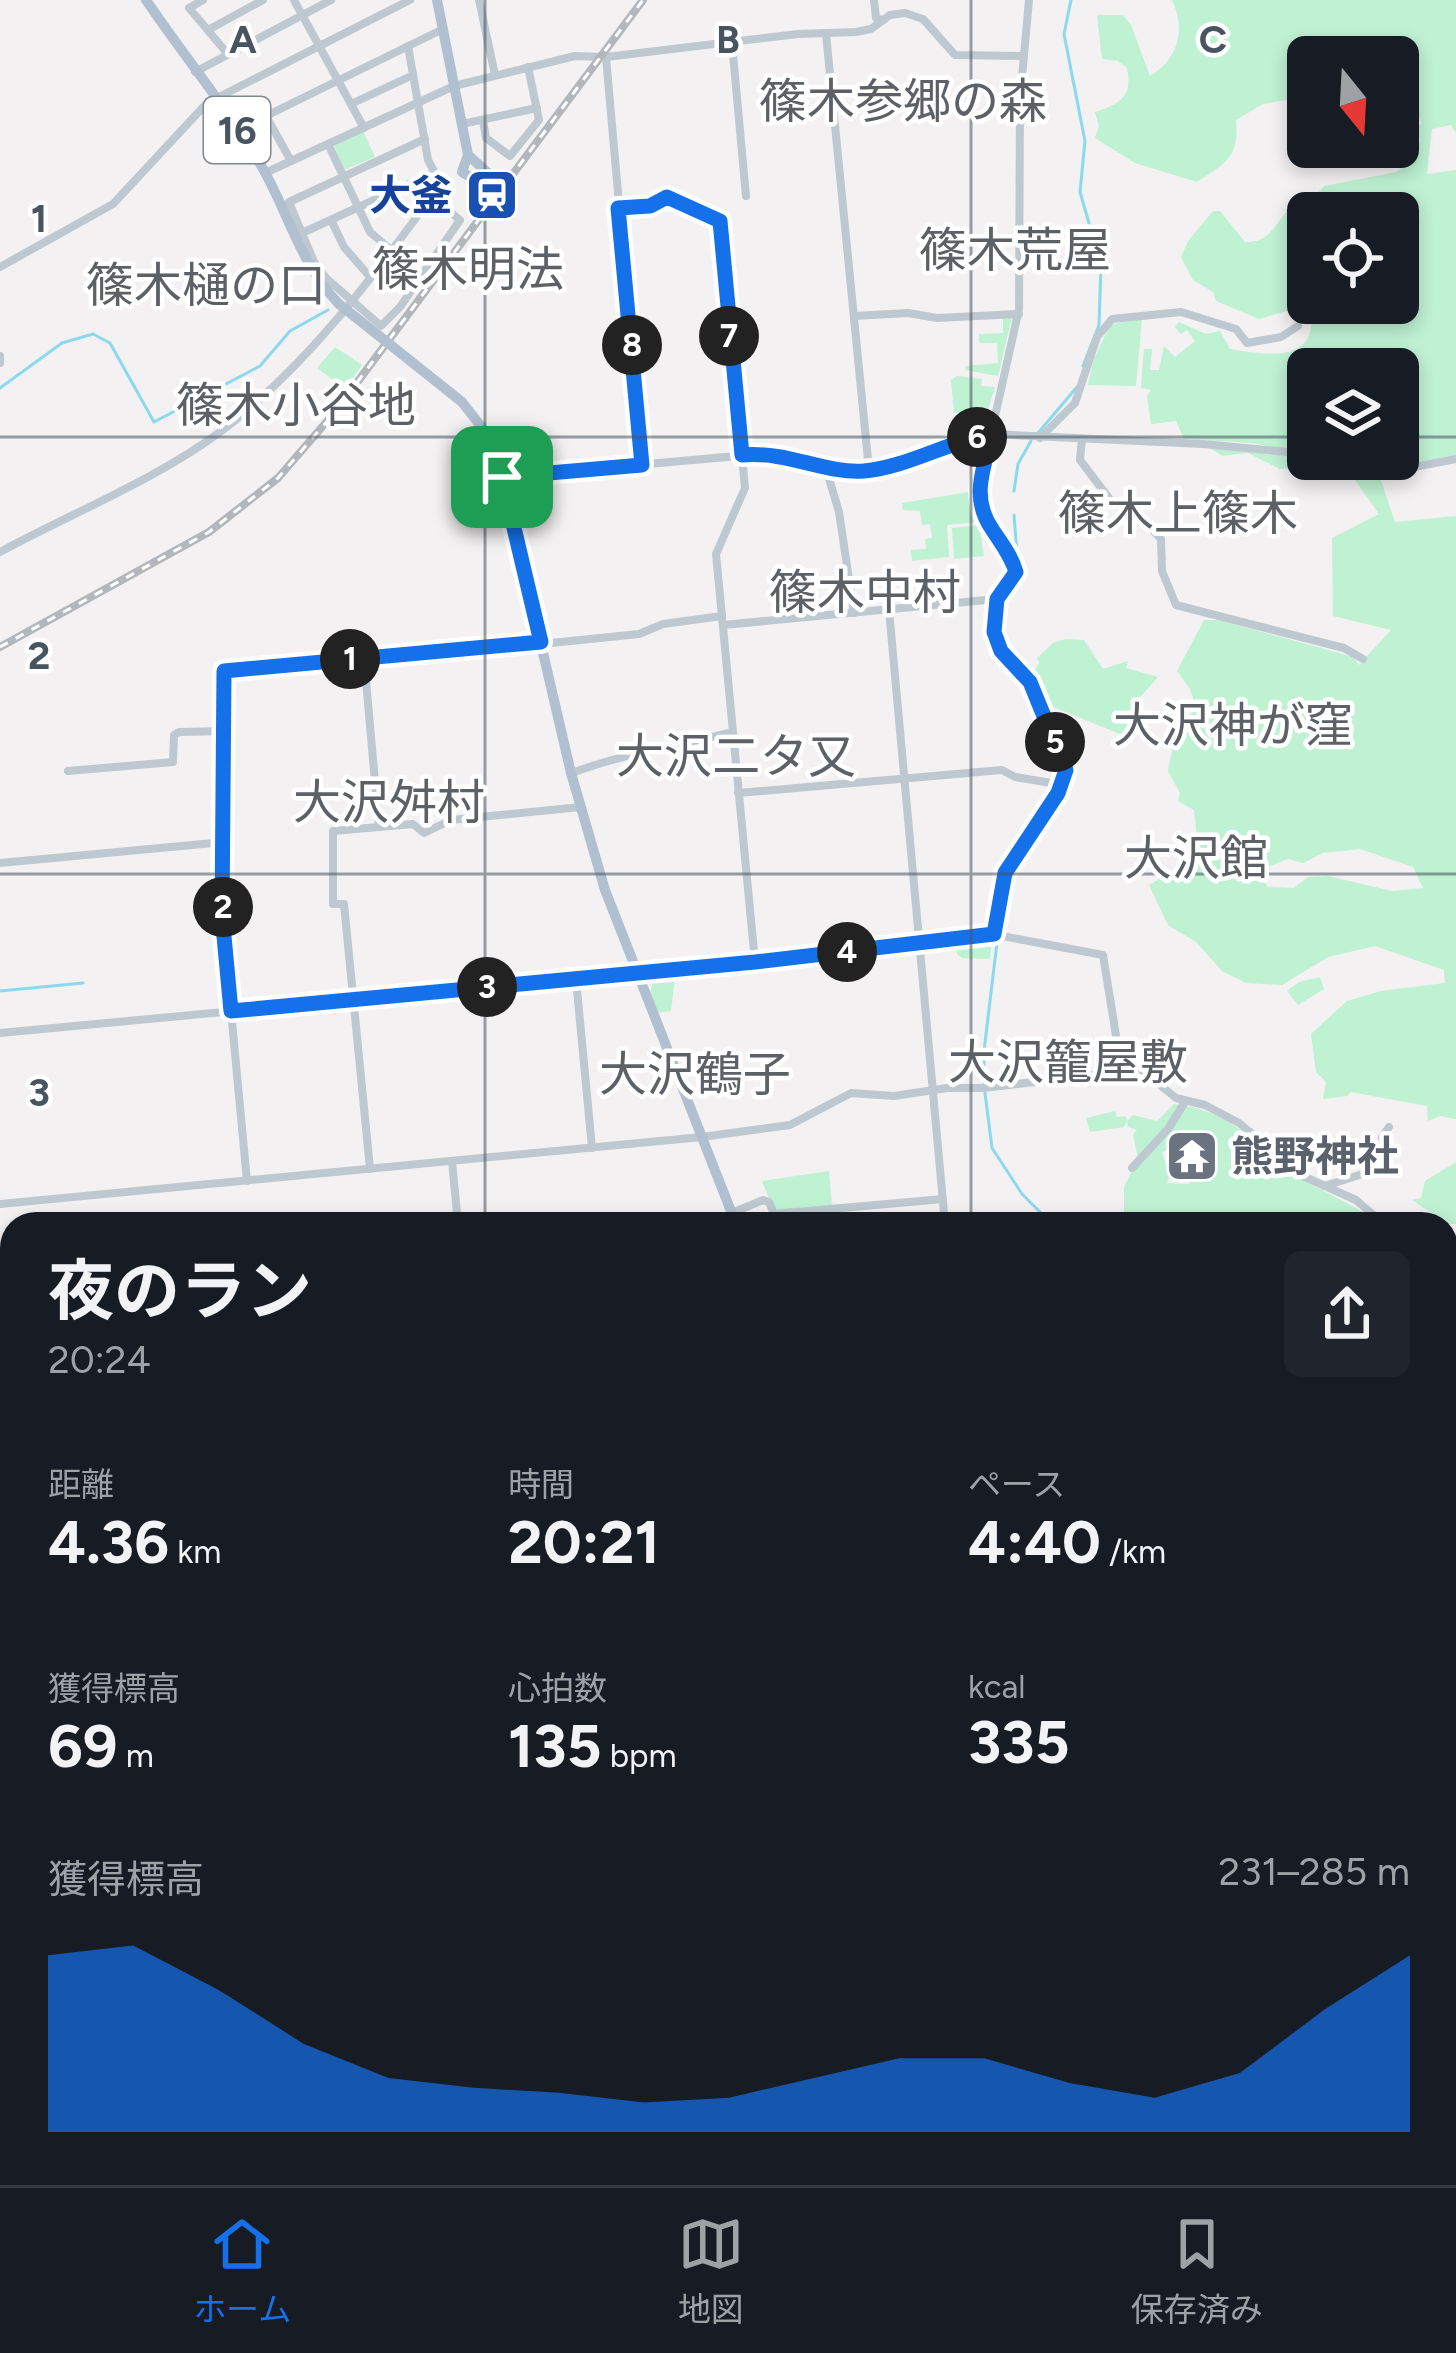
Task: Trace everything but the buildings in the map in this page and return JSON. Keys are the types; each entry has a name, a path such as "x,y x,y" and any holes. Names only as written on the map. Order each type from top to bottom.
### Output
{"main road":[{"name":"16","path":"146,0 265,172 303,256 345,302 462,402 487,434 502,477 580,807 605,890 731,1212"},
{"path":"437,0 468,155"}],"street":[{"path":"203,0 189,8 227,53"},
{"path":"208,30 263,0"},
{"path":"294,0 364,128"},
{"path":"195,71 331,0"},
{"path":"0,267 113,204 200,108 410,0"},
{"path":"479,0 495,75"},
{"path":"874,0 876,18 881,20"},
{"path":"997,935 1005,873 1063,785 1063,760 1030,682 997,643 992,624 997,599 1016,572 979,499 1018,314 1022,56 1029,0"},
{"path":"265,172 454,86 575,56 865,31 898,14 917,15 955,55 1022,56"},
{"path":"291,161 266,116 443,29"},
{"path":"826,34 869,470"},
{"path":"732,43 746,196"},
{"path":"0,552 218,433 282,378 370,277 441,184 424,139 408,46"},
{"path":"606,56 642,465"},
{"path":"483,120 486,138 510,156 538,123 528,67"},
{"path":"351,104 413,75"},
{"path":"461,124 537,108"},
{"path":"424,139 289,202 326,278 345,302 381,326 460,220 431,197"},
{"path":"328,144 370,232 421,276"},
{"path":"302,233 433,173"},
{"path":"618,208 650,206 667,197 720,221 743,496 716,548 755,962"},
{"path":"331,220 353,260 370,277"},
{"path":"1039,439 1075,403 1097,337 1112,319 1181,312 1201,315 1236,329 1247,343 1281,338 1298,326"},
{"path":"854,316 1018,314"},
{"path":"502,477 771,453 869,470 992,434 1220,445 1287,455"},
{"path":"1082,439 1081,463 1108,497 1161,539 1162,571 1176,604 1344,648 1364,659"},
{"path":"1419,466 1456,459"},
{"path":"825,465 839,512 854,613"},
{"path":"247,1181 223,926 224,671 639,634 663,624 997,599"},
{"path":"889,610 944,1212"},
{"path":"364,658 379,826"},
{"path":"68,771 173,762 174,736 179,732 224,731"},
{"path":"572,773 599,762 732,732"},
{"path":"738,793 1001,770 1063,785"},
{"path":"370,1169 344,904 333,904 333,831 412,824 424,833 451,820 580,807"},
{"path":"0,863 224,842"},
{"path":"0,1033 997,935 1103,955 1118,1048 1133,1063 1185,1102 1205,1105 1240,1123 1265,1148 1370,1212"},
{"path":"576,979 592,1148"},
{"path":"0,1204 702,1138 790,1125 851,1093 894,1096 985,1088 1094,1075 1133,1063"},
{"path":"1132,1168 1168,1129 1185,1102"},
{"path":"1323,1186 1381,1168 1382,1137 1390,1127"},
{"path":"452,1161 457,1212"},
{"path":"797,1212 943,1199"},
{"path":"745,1212 763,1200 773,1212"}],"green space":[{"path":"1172,0 1456,0 1456,133 1451,125 1432,129 1427,174 1456,170 1456,455 1419,462 1419,348 1298,348 1311,324 1419,324 1419,192 1319,192 1324,186 1419,168 1419,36 1287,36 1287,100 1263,104 1236,120 1229,158 1197,182 1135,163 1095,138 1099,126 1095,112 1123,98 1128,86 1127,68 1102,59 1097,15 1123,15 1150,76 1173,52 1179,22"},
{"path":"363,131 375,157 344,170 334,146"},
{"path":"1213,211 1220,211 1245,242 1261,239 1287,213 1287,311 1259,319 1216,301 1213,292 1193,280 1181,257"},
{"path":"1012,317 998,376 965,370 966,366 998,363 997,343 979,343 979,334 1003,333 1003,318"},
{"path":"1142,318 1136,386 1088,385 1110,325"},
{"path":"1179,322 1206,334 1220,331 1230,349 1287,352 1287,450 1184,439 1176,421 1151,424 1147,396 1151,390 1141,388 1144,349 1152,349 1150,370 1159,370 1164,346 1175,357 1195,341 1187,330 1181,334 1175,327"},
{"path":"335,347 362,365 345,389 317,368"},
{"path":"957,376 982,379 981,386 995,387 987,413 954,413 951,380"},
{"path":"1210,448 1287,456 1287,469 1280,469 1248,453 1222,456"},
{"path":"1355,480 1381,480 1395,522 1456,516 1456,1119 1440,1116 1428,1121 1427,1106 1351,1092 1323,1099 1326,1082 1316,1072 1311,1034 1347,1001 1381,991 1445,983 1444,970 1375,946 1328,957 1282,985 1246,983 1222,971 1196,942 1168,925 1149,885 1204,853 1197,840 1194,810 1178,801 1180,793 1168,771 1181,728 1197,710 1177,671 1204,620 1219,620 1353,657 1359,665 1391,630 1333,616 1332,538 1379,514","holes":["1360,849 1413,867 1423,888 1392,891 1328,876 1308,877 1294,888 1268,887 1264,881 1270,866 1288,859 1303,863 1323,853"]},
{"path":"975,491 980,522 947,525 949,557 912,561 911,550 926,549 925,539 932,538 930,524 922,525 920,511 903,510 902,503"},
{"path":"979,525 984,556 954,559 952,528"},
{"path":"1084,640 1103,669 1128,661 1126,668 1158,677 1134,704 1125,736 1046,704 1032,675 1037,658 1053,643"},
{"path":"992,938 990,959 962,958 955,941"},
{"path":"676,970 671,1011 656,1013 650,999 653,973"},
{"path":"1320,977 1324,989 1298,1005 1287,991 1299,982"},
{"path":"1174,1104 1214,1114 1296,1175 1362,1212 1124,1212 1124,1187 1138,1158 1133,1134 1137,1130 1128,1127 1133,1115 1157,1121","holes":["1174,1147 1200,1154 1189,1184 1167,1183 1172,1171 1162,1152"]},
{"path":"1115,1111 1117,1117 1126,1116 1124,1127 1090,1132 1086,1118"},
{"path":"1456,1162 1456,1212 1430,1212 1412,1200 1421,1198 1425,1181"},
{"path":"829,1171 832,1206 774,1211 762,1181"}],"waterway":[{"path":"1071,0 1064,34 1085,141 1080,192 1101,265 1099,325 1083,366"},
{"path":"0,388 62,343 93,334 110,343 154,422 260,366 290,331 328,310"},
{"path":"1038,433 1077,387"},
{"path":"1014,491 1018,464 1031,441"},
{"path":"1014,515 1018,567"},
{"path":"1061,796 1069,771"},
{"path":"984,1083 999,926"},
{"path":"0,991 83,983"},
{"path":"985,1093 992,1148 1040,1212"}],"railway":[{"path":"0,647 209,532 278,478 335,412 643,0"}],"place":[{"name":"大釜","path":"492,195"},
{"name":"熊野神社","path":"1192,1156"}],"district":[{"name":"篠木参郷の森","path":"903,101"},
{"name":"篠木荒屋","path":"1015,250"},
{"name":"篠木明法","path":"468,269"},
{"name":"篠木樋の口","path":"206,285"},
{"name":"篠木小谷地","path":"296,405"},
{"name":"篠木上篠木","path":"1178,513"},
{"name":"篠木中村","path":"865,592"},
{"name":"大沢神が窪","path":"1233,725"},
{"name":"大沢二タ又","path":"736,756"},
{"name":"大沢舛村","path":"389,802"},
{"name":"大沢館","path":"1196,858"},
{"name":"大沢籠屋敷","path":"1068,1062"},
{"name":"大沢鶴子","path":"695,1074"}],"route":[{"path":"667,197 720,221 742,455 771,453 859,471 992,434 979,499 1016,572 997,599 992,624 1001,651 1030,682 1066,770 1058,793 1005,873 994,934 755,962 231,1011 222,915 224,671 541,642 502,477 642,465 618,208 650,206 667,197"}]}
